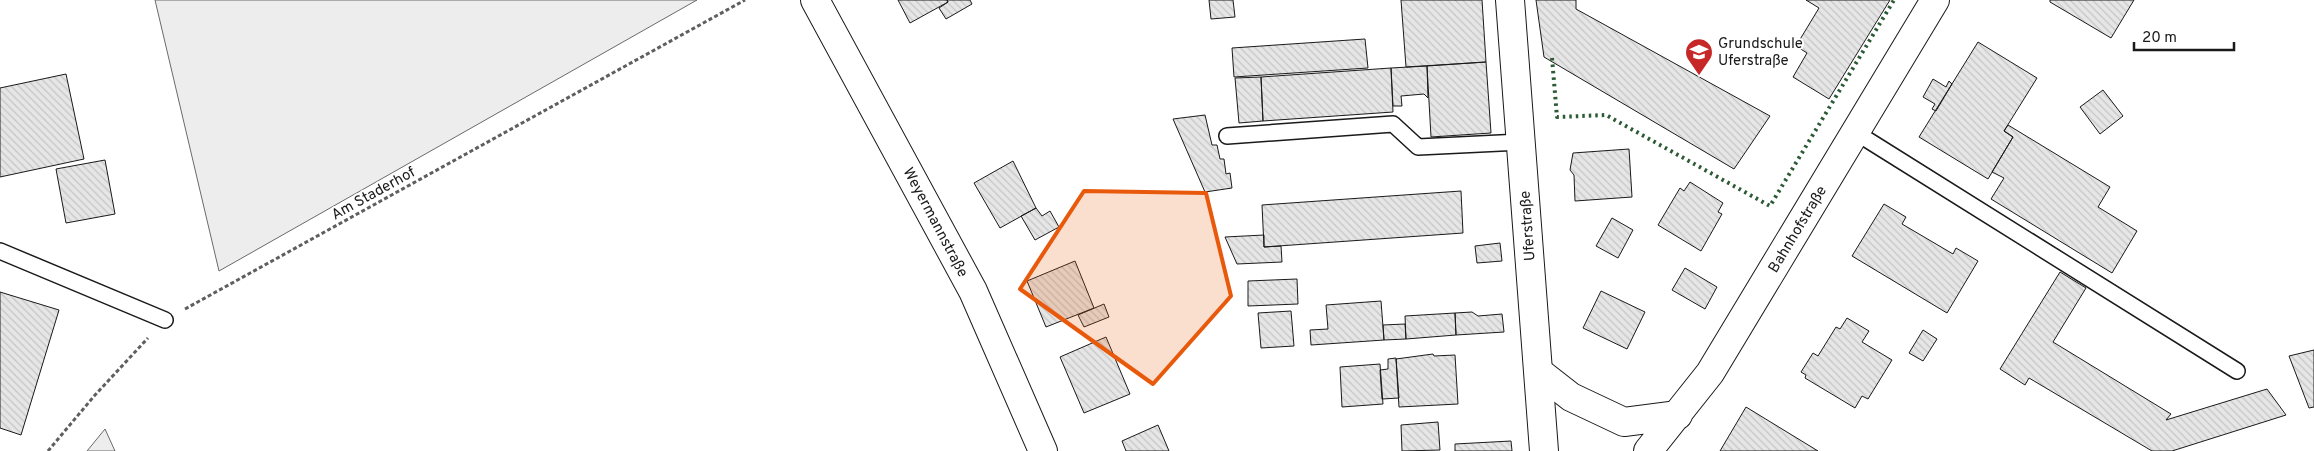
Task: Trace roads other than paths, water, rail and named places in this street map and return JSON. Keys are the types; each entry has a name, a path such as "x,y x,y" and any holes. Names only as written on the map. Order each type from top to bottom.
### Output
{"street":[{"name":"Weyermannstraße","path":"815,0 973,291 1043,451"},
{"name":"Uferstraße","path":"1510,0 1544,451"},
{"name":"Bahnhofstraße","path":"1648,451 1710,373 1935,0"},
{"path":"1539,372 1571,397 1624,422 1678,415"}],"lane":[{"path":"1226,136 1393,124 1418,147 1521,142"},
{"path":"1855,132 2237,371"},
{"path":"0,251 165,320"}],"place":[{"name":"Grundschule Uferstraße","path":"1699,76"}]}
